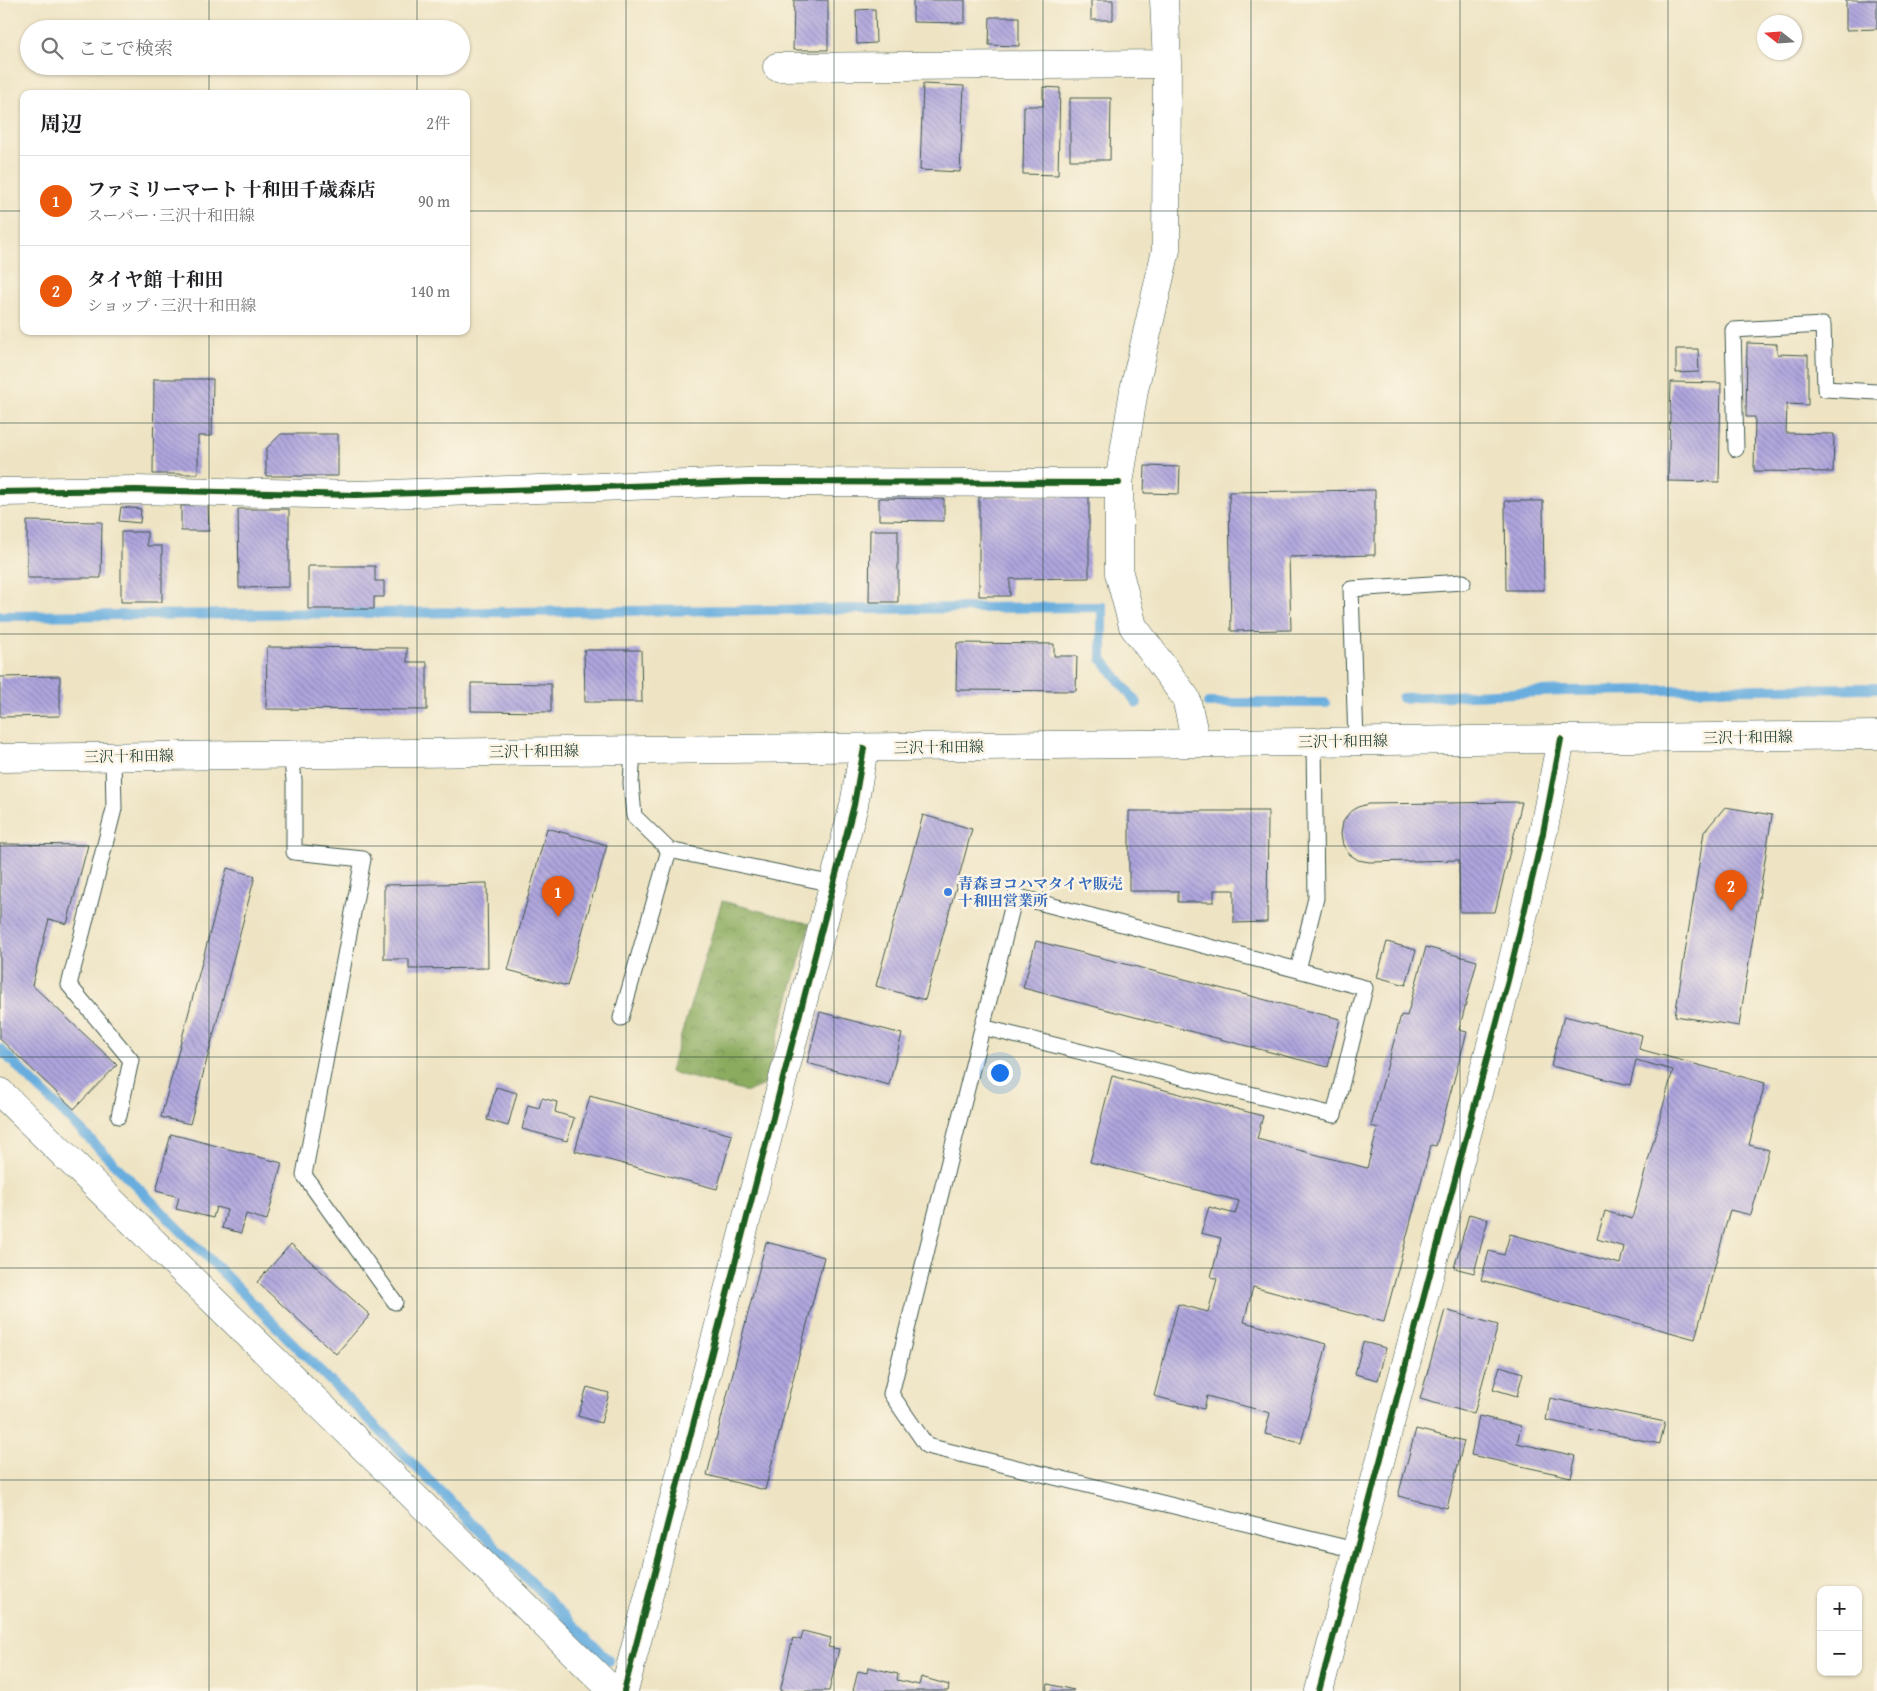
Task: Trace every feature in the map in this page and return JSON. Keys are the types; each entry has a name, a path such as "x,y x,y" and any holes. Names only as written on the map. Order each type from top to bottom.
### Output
{"street":[{"path":"1164,0 1167,64 1166,250 1134,390 1119,483 1119,573 1132,626 1186,698 1196,742"},
{"path":"777,68 1167,64"},
{"path":"0,492 136,490 355,495 748,482 1119,483"},
{"name":"三沢十和田線","path":"0,758 1877,735"},
{"path":"1319,1691 1508,980 1543,833 1561,739"},
{"path":"624,1691 834,884 854,805 864,748"},
{"path":"0,1092 613,1691"}],"lane":[{"path":"1736,450 1733,330 1823,325 1825,389 1877,392"},
{"path":"1356,741 1350,589 1463,582"},
{"path":"1298,970 1316,898 1314,742"},
{"path":"633,750 634,816 669,850 834,884"},
{"path":"291,753 294,780 294,852 363,859 304,1176 395,1302"},
{"path":"113,756 114,810 69,985 131,1060 119,1116"},
{"path":"621,1018 669,850"},
{"path":"982,1027 1334,1115 1365,988 1015,896 982,1027 890,1394 927,1446 1355,1550"}],"green space":[{"path":"722,901 810,924 764,1085 747,1092 670,1072"}],"building":[{"path":"794,0 828,0 828,50 793,50"},
{"path":"913,0 965,0 965,23 913,22"},
{"path":"1091,0 1113,0 1113,20 1091,20"},
{"path":"1846,0 1877,0 1877,29 1846,30"},
{"path":"875,9 876,43 857,44 856,10"},
{"path":"990,17 1019,17 1019,46 989,45"},
{"path":"923,84 964,86 960,172 920,170"},
{"path":"1043,87 1060,88 1058,175 1023,174 1024,106 1043,106"},
{"path":"1070,98 1111,98 1110,160 1070,160"},
{"path":"1747,343 1777,344 1777,354 1808,355 1808,405 1787,404 1786,433 1834,434 1833,472 1754,471 1755,417 1746,417"},
{"path":"1676,349 1698,349 1699,372 1676,373"},
{"path":"154,379 213,379 212,436 198,436 198,474 153,474"},
{"path":"1671,382 1721,383 1719,482 1668,481"},
{"path":"281,434 338,434 338,476 266,476 266,449"},
{"path":"1145,466 1180,467 1179,494 1144,493"},
{"path":"1375,490 1375,555 1289,557 1291,630 1231,631 1229,492"},
{"path":"1089,496 1089,578 1010,579 1010,596 979,596 979,497"},
{"path":"879,498 944,499 944,521 879,520"},
{"path":"1505,501 1543,501 1544,590 1506,590"},
{"path":"208,505 209,531 181,531 181,506"},
{"path":"121,507 141,509 140,523 119,521"},
{"path":"238,509 289,509 289,587 239,588"},
{"path":"27,521 102,522 101,578 27,578"},
{"path":"870,530 898,530 898,602 869,602"},
{"path":"121,532 147,532 147,546 162,546 162,602 121,602"},
{"path":"308,566 375,566 375,581 384,581 384,597 374,597 374,609 308,609"},
{"path":"957,643 1054,644 1054,656 1077,656 1076,691 956,690"},
{"path":"267,647 407,648 407,662 427,662 427,710 266,709"},
{"path":"584,650 641,650 642,702 585,702"},
{"path":"60,676 60,716 0,717 0,677"},
{"path":"471,683 551,684 551,712 471,711"},
{"path":"1522,802 1495,912 1460,912 1459,860 1369,862 1358,860 1349,854 1343,845 1341,834 1343,822 1349,813 1358,807 1368,804"},
{"path":"1725,807 1772,815 1739,1026 1675,1016 1704,832"},
{"path":"1129,811 1268,811 1267,922 1234,923 1234,890 1214,890 1214,902 1178,902 1178,891 1129,891"},
{"path":"923,815 972,829 925,1000 876,986"},
{"path":"547,828 607,845 567,986 508,970"},
{"path":"0,844 88,845 67,924 49,919 32,985 117,1065 74,1109 0,1039"},
{"path":"227,868 255,876 190,1124 161,1117"},
{"path":"487,883 488,968 409,969 409,959 384,959 384,885"},
{"path":"1036,941 1340,1019 1328,1067 1023,988"},
{"path":"1387,942 1416,950 1406,985 1377,977"},
{"path":"1426,947 1477,961 1459,1030 1467,1032 1436,1146 1431,1145 1384,1322 1253,1287 1244,1322 1327,1344 1301,1443 1265,1434 1270,1413 1207,1396 1204,1409 1154,1396 1178,1304 1208,1312 1217,1279 1211,1277 1221,1238 1201,1233 1209,1207 1235,1214 1239,1201 1090,1162 1112,1076 1263,1116 1257,1139 1367,1168 1378,1128 1371,1126 1401,1015 1407,1016"},
{"path":"820,1012 902,1034 889,1085 807,1063"},
{"path":"1564,1016 1642,1035 1639,1049 1765,1083 1749,1145 1769,1150 1751,1215 1730,1210 1695,1339 1481,1280 1489,1251 1504,1255 1510,1234 1620,1264 1624,1247 1597,1239 1605,1211 1632,1219 1673,1070 1636,1060 1630,1085 1551,1066"},
{"path":"496,1087 517,1093 508,1126 487,1120"},
{"path":"590,1096 732,1135 717,1189 575,1151"},
{"path":"542,1098 557,1102 555,1112 574,1118 567,1141 522,1129 528,1105 539,1108"},
{"path":"171,1134 282,1163 267,1220 246,1214 241,1233 222,1228 227,1210 216,1207 213,1218 176,1209 179,1197 156,1191"},
{"path":"1469,1214 1488,1219 1474,1273 1454,1268"},
{"path":"766,1242 824,1257 765,1490 707,1475"},
{"path":"291,1244 370,1315 336,1354 257,1282"},
{"path":"1445,1310 1498,1325 1474,1414 1420,1399"},
{"path":"1363,1342 1386,1348 1378,1380 1355,1374"},
{"path":"1500,1366 1523,1373 1517,1396 1493,1389"},
{"path":"587,1387 609,1393 601,1423 578,1416"},
{"path":"1550,1398 1665,1422 1660,1444 1546,1420"},
{"path":"1479,1416 1521,1426 1517,1443 1576,1456 1571,1477 1471,1455"},
{"path":"1416,1429 1464,1441 1447,1508 1398,1496"},
{"path":"803,1631 831,1638 828,1647 839,1649 829,1691 780,1691 793,1638 801,1640"},
{"path":"868,1667 898,1674 897,1680 919,1685 921,1677 949,1685 948,1691 853,1691 858,1671 867,1673"},
{"path":"1048,1684 1074,1690 1046,1691"}],"waterway":[{"path":"0,616 1102,607 1102,659 1137,703"},
{"path":"1402,698 1564,691 1877,688"},
{"path":"1208,703 1325,703"},
{"path":"0,1049 609,1661"}],"cycle path":[{"path":"0,492 135,490 355,495 748,482 1119,483"},
{"path":"1319,1691 1508,980 1543,833 1561,739"},
{"path":"624,1691 854,805 864,748"}],"place":[{"name":"青森ヨコハマタイヤ販売 十和田営業所","path":"948,892"},
{"name":"タイヤ館 十和田","path":"1731,911"},
{"name":"ファミリーマート 十和田千歳森店","path":"558,917"}]}
